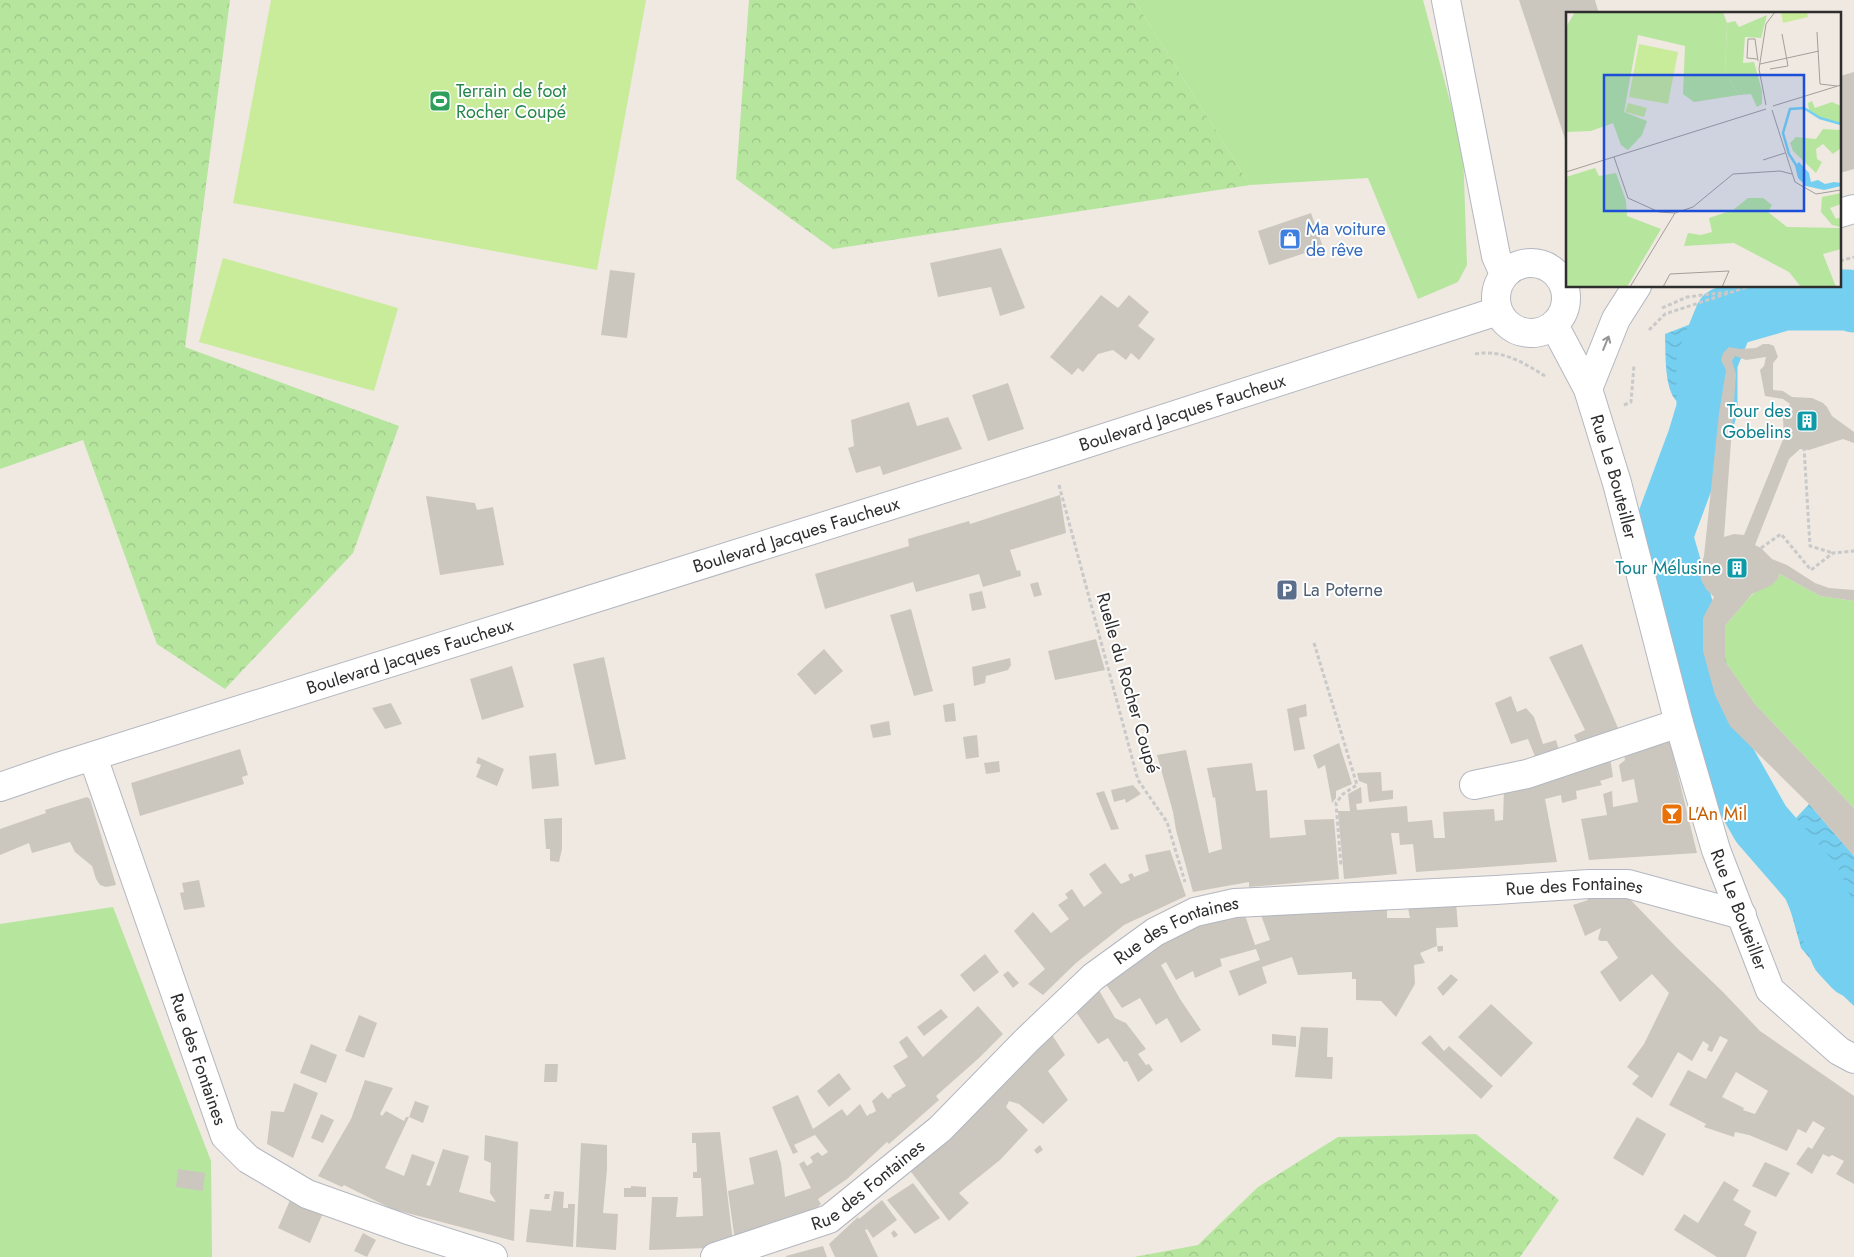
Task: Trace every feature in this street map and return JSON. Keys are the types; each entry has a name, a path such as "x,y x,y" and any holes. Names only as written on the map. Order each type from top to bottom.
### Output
{"street":[{"path":"1446,0 1496,256 1504,274"},
{"path":"1566,284 1554,270 1545,265 1534,262 1523,263 1504,274 1496,292 1498,311 1504,320 1522,332 1533,333 1544,330 1554,325 1560,318 1565,309 1571,288"},
{"path":"1588,388 1616,319 1636,288"},
{"name":"Boulevard Jacques Faucheux","path":"0,787 1051,455 1498,311"},
{"name":"Rue Le Bouteiller","path":"1554,325 1588,388 1617,483 1679,723 1716,850 1770,990 1839,1051 1854,1059"},
{"path":"1474,785 1527,774 1679,723"},
{"name":"Rue des Fontaines","path":"93,757 225,1136 248,1159 307,1194 411,1231 494,1257"},
{"name":"Rue des Fontaines","path":"715,1257 829,1219 940,1129 1026,1041 1093,977 1155,932 1195,912 1235,903 1628,884 1742,915"}],"path":[{"path":"1646,334 1665,314 1744,288"},
{"path":"1659,308 1687,297 1734,291"},
{"path":"1617,408 1631,402 1635,359"},
{"path":"1804,447 1810,546 1834,553 1854,551"},
{"name":"Ruelle du Rocher Coupé","path":"1051,455 1138,780 1167,822 1195,912"},
{"path":"1762,548 1781,534 1811,570 1834,553"},
{"path":"1314,643 1357,785 1343,794 1336,803 1343,897"}],"green space":[{"path":"0,0 230,0 185,347 399,426 353,553 225,689 157,644 83,440 0,469"},
{"name":"Terrain de foot Rocher Coupé","path":"271,0 646,0 597,270 233,203"},
{"path":"749,0 1134,0 1250,185 833,249 736,179"},
{"path":"1134,0 1423,0 1463,150 1467,265 1458,282 1418,299 1368,178 1250,185"},
{"path":"223,258 398,308 374,391 199,342"},
{"path":"1780,574 1820,596 1854,601 1854,808 1755,704 1725,661 1725,626 1752,595 1775,582"},
{"path":"113,907 211,1161 212,1257 0,1257 0,924"},
{"path":"1476,1134 1559,1200 1520,1257 1134,1257 1198,1245 1258,1187 1338,1137"}],"water":[{"path":"1722,312 1726,319 1730,341 1721,360 1726,370 1719,413 1700,406 1682,405 1675,399 1668,383 1665,334"},
{"path":"1809,804 1854,856 1854,1006 1835,988 1801,948 1772,844"}],"building":[{"path":"1519,0 1595,0 1598,12 1566,12 1566,142"},
{"path":"1854,72 1854,169 1842,172 1842,75"},
{"name":"Ma voiture de rêve","path":"1311,213 1323,247 1269,265 1258,231"},
{"path":"1001,248 1025,308 1000,316 991,287 938,297 930,263"},
{"path":"610,270 635,273 627,338 601,335"},
{"path":"1101,295 1118,308 1129,295 1149,312 1138,326 1155,339 1139,360 1131,353 1126,360 1113,350 1098,354 1083,372 1078,368 1072,375 1050,357"},
{"path":"1763,344 1774,346 1778,357 1773,363 1773,390 1783,391 1792,397 1812,398 1823,403 1832,416 1854,432 1854,443 1843,439 1809,450 1800,449 1789,459 1755,545 1772,559 1787,565 1815,583 1829,588 1854,590 1854,601 1820,596 1780,574 1772,585 1752,594 1725,626 1725,661 1755,704 1854,808 1854,856 1809,804 1730,726 1715,695 1703,651 1703,618 1714,597 1701,580 1700,568 1704,556 1719,413 1726,370 1721,360 1723,353 1729,347 1740,349 1756,348","holes":["1735,356 1746,360 1766,357 1764,366 1760,370 1765,396 1783,399 1790,404 1783,417 1784,437 1744,535 1734,534 1724,537 1736,374 1732,361"]},
{"path":"1008,383 1024,429 988,441 972,395"},
{"path":"909,402 917,426 948,417 962,449 883,475 880,466 856,473 848,448 854,446 851,420"},
{"path":"1060,495 1066,533 1010,550 1017,571 1020,570 1021,576 983,587 979,574 916,592 913,582 825,609 815,574 909,546 908,539 969,521 970,524"},
{"path":"426,496 475,503 477,510 493,507 504,565 440,575"},
{"path":"1038,582 1042,595 1034,597 1030,584"},
{"path":"982,591 986,608 972,611 969,594"},
{"path":"911,609 933,691 914,696 890,615"},
{"path":"1096,639 1105,670 1055,680 1048,651"},
{"path":"1582,644 1621,735 1581,751 1574,735 1585,730 1549,657"},
{"path":"824,649 843,671 815,695 797,674"},
{"path":"604,657 626,759 595,765 573,664"},
{"path":"1010,658 1011,665 1008,670 986,676 985,683 974,686 972,667"},
{"path":"512,666 524,707 482,720 470,679"},
{"path":"1511,696 1517,712 1526,708 1534,717 1543,744 1556,740 1561,757 1538,764 1528,739 1511,744 1495,703"},
{"path":"391,703 402,724 385,729 372,708"},
{"path":"954,703 956,721 945,722 943,705"},
{"path":"1306,704 1307,716 1299,718 1305,749 1294,751 1287,709"},
{"path":"889,721 891,735 873,738 870,725"},
{"path":"977,735 979,757 966,759 963,737"},
{"path":"1665,739 1670,742 1697,853 1589,860 1581,819 1607,815 1603,794 1612,791 1613,807 1638,802 1634,779 1622,782 1619,765 1625,760 1624,753"},
{"path":"1339,743 1352,784 1336,791 1336,798 1332,803 1325,765 1318,769 1313,755"},
{"path":"240,749 248,775 242,777 244,784 140,816 131,783"},
{"path":"1186,750 1209,853 1222,849 1215,797 1213,798 1207,768 1252,763 1256,791 1267,790 1270,838 1306,835 1304,820 1334,819 1339,879 1249,887 1249,882 1193,892 1157,755"},
{"path":"556,753 559,786 532,789 529,756"},
{"path":"478,757 504,769 497,786 476,777 481,765 476,763"},
{"path":"1610,757 1613,777 1600,781 1602,785 1576,791 1577,799 1562,803 1561,795 1545,799 1557,862 1416,872 1413,844 1400,845 1399,833 1391,833 1397,874 1344,879 1338,811 1350,811 1348,794 1361,787 1362,803 1356,804 1357,810 1407,806 1408,822 1432,820 1434,838 1445,838 1443,812 1494,809 1495,821 1503,820 1504,787"},
{"path":"999,761 1000,772 986,774 984,763"},
{"path":"1381,772 1382,791 1393,790 1393,799 1369,802 1367,784 1359,781 1357,773"},
{"path":"1133,785 1141,794 1126,803 1125,799 1114,802 1111,790"},
{"path":"1104,791 1119,829 1111,830 1096,793"},
{"path":"87,797 90,799 116,885 106,887 100,885 92,866 75,852 70,842 32,853 29,843 0,855 0,829 46,813 45,810"},
{"path":"562,818 562,849 559,862 550,861 550,849 546,849 544,819"},
{"path":"1170,850 1186,896 1124,925 1076,963 1043,995 1028,984 1045,969 1014,931 1033,912 1051,933 1069,919 1058,905 1068,898 1065,894 1072,889 1084,907 1102,893 1089,874 1105,863 1121,884 1130,880 1128,875 1132,873 1134,877 1149,871 1145,855"},
{"path":"199,880 205,907 184,910 180,893 184,892 182,883"},
{"path":"1623,892 1760,1031 1854,1096 1854,1184 1836,1174 1844,1161 1832,1155 1829,1157 1823,1154 1812,1174 1796,1164 1808,1147 1812,1149 1825,1128 1813,1121 1806,1133 1798,1129 1787,1151 1749,1135 1735,1132 1734,1137 1704,1127 1706,1124 1669,1105 1688,1070 1706,1079 1728,1040 1720,1036 1712,1052 1707,1050 1709,1045 1703,1041 1692,1061 1678,1052 1652,1098 1632,1084 1639,1076 1627,1067 1644,1044 1669,993 1652,974 1620,1002 1600,972 1618,958 1607,941 1600,941 1598,939 1601,928 1585,936 1573,905 1588,900 1586,894","holes":["1736,1072 1768,1091 1755,1114 1743,1110 1744,1108 1722,1097"]},
{"path":"1456,902 1458,927 1436,928 1437,946 1420,953 1425,963 1414,965 1415,984 1396,1017 1381,1001 1356,1000 1356,979 1352,979 1352,972 1298,975 1292,957 1262,967 1267,983 1239,996 1229,971 1260,960 1256,949 1220,959 1222,966 1195,978 1193,971 1176,980 1166,962 1161,965 1180,999 1201,1030 1181,1043 1167,1018 1156,1025 1140,998 1122,1008 1103,980 1206,915 1245,915 1255,945 1270,940 1261,915 1387,905 1387,918 1410,918 1407,903"},
{"path":"1437,946 1443,946 1443,951 1438,952"},
{"path":"985,954 999,972 974,992 960,975"},
{"path":"1008,971 1019,983 1013,988 1003,975"},
{"path":"1451,974 1458,980 1443,996 1437,988"},
{"path":"1096,985 1115,1018 1126,1023 1146,1049 1138,1054 1146,1065 1149,1064 1153,1070 1138,1082 1127,1061 1124,1062 1108,1038 1098,1044 1072,1006"},
{"path":"1491,1004 1533,1043 1501,1077 1458,1037"},
{"path":"978,1006 1003,1034 936,1096 939,1100 889,1144 887,1142 847,1179 818,1199 821,1204 812,1212 735,1241 728,1191 754,1184 749,1158 777,1150 781,1163 785,1197 811,1188 799,1164 804,1161 807,1166 813,1162 810,1157 818,1152 822,1156 828,1152 815,1135 794,1145 798,1152 793,1154 772,1107 798,1095 813,1129 842,1109 847,1116 860,1104 867,1116 876,1111 872,1101 882,1092 888,1099 906,1086 893,1066 908,1057 899,1042 907,1036 923,1057"},
{"path":"941,1009 948,1017 924,1036 917,1027"},
{"path":"359,1015 377,1023 364,1058 345,1051"},
{"path":"1301,1027 1328,1028 1327,1057 1333,1057 1332,1079 1295,1077"},
{"path":"1049,1030 1065,1055 1048,1071 1068,1100 1043,1124 1019,1104 1009,1101 1006,1107 1028,1130 1000,1160 959,1193 969,1203 949,1221 908,1168 941,1136 946,1143"},
{"path":"1272,1034 1296,1036 1296,1047 1272,1045"},
{"path":"1430,1035 1444,1051 1449,1046 1493,1086 1481,1099 1421,1043"},
{"path":"311,1044 337,1055 326,1083 300,1073"},
{"path":"545,1064 558,1064 557,1082 544,1082"},
{"path":"839,1073 851,1089 829,1107 817,1091"},
{"path":"365,1080 393,1088 380,1114 382,1116 386,1111 404,1121 406,1117 409,1117 385,1168 404,1176 412,1154 435,1162 426,1185 430,1186 443,1149 469,1156 459,1192 496,1202 490,1193 491,1163 484,1160 485,1135 518,1142 514,1241 392,1209 344,1185 342,1187 318,1176 351,1119"},
{"path":"294,1083 318,1093 293,1158 267,1144 271,1111 284,1112"},
{"path":"415,1101 429,1106 423,1123 409,1117"},
{"path":"321,1114 334,1120 323,1143 311,1138"},
{"path":"1637,1117 1666,1134 1643,1176 1613,1158"},
{"path":"720,1132 733,1242 708,1248 649,1250 652,1197 678,1197 676,1217 703,1216 701,1178 693,1178 693,1172 697,1172 696,1143 692,1143 692,1133"},
{"path":"581,1143 607,1145 603,1213 618,1214 616,1250 576,1247"},
{"path":"1040,1145 1043,1150 1037,1154 1034,1150"},
{"path":"1765,1162 1790,1173 1776,1197 1752,1186"},
{"path":"178,1169 205,1173 203,1191 176,1187"},
{"path":"1724,1181 1739,1190 1733,1200 1751,1211 1744,1225 1757,1232 1746,1257 1717,1257 1674,1230 1684,1214 1698,1223"},
{"path":"913,1183 940,1218 915,1234 887,1200"},
{"path":"631,1186 646,1187 646,1197 624,1197 624,1188 631,1188"},
{"path":"554,1191 564,1192 563,1208 568,1208 568,1204 575,1204 573,1247 526,1242 530,1209 551,1211"},
{"path":"545,1194 550,1194 549,1199 544,1199"},
{"path":"291,1198 323,1213 310,1243 278,1228"},
{"path":"882,1200 897,1220 873,1238 867,1229 865,1230 878,1257 835,1257 829,1244 858,1217 859,1219"},
{"path":"894,1230 898,1235 894,1238 891,1233"},
{"path":"363,1233 376,1240 367,1257 354,1251"},
{"path":"823,1246 827,1257 786,1257 786,1256"}],"waterway":[{"path":"1854,302 1849,300 1784,300 1725,317 1707,361 1707,409 1698,439 1662,536 1686,619 1710,734 1761,824 1812,883 1841,953 1854,967"}],"place":[{"name":"Terrain de foot Rocher Coupé","path":"440,101"},
{"name":"Ma voiture de rêve","path":"1290,239"},
{"name":"Tour des Gobelins","path":"1807,421"},
{"name":"Tour Mélusine","path":"1737,568"},
{"name":"La Poterne","path":"1287,590"},
{"name":"L'An Mil","path":"1672,814"}]}
